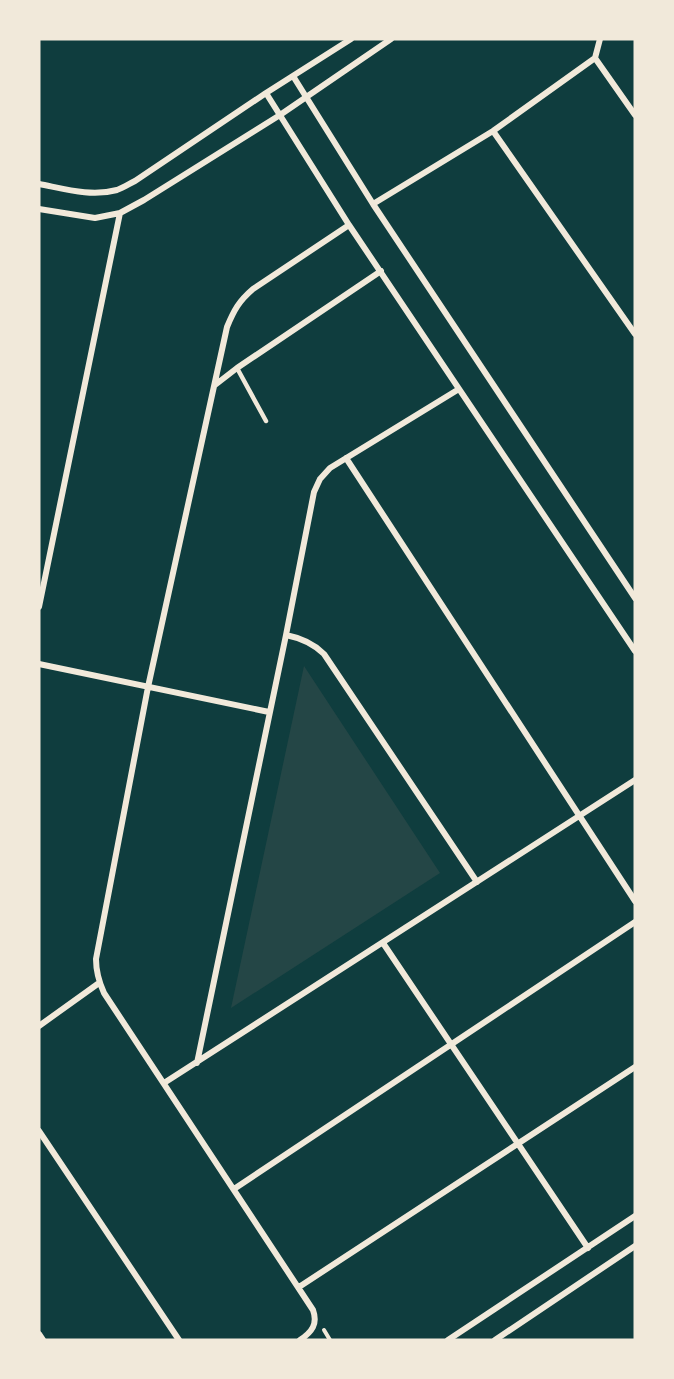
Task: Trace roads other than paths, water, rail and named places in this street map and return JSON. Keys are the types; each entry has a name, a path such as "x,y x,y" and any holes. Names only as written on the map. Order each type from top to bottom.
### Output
{"street":[{"path":"39,184 87,193 119,189 135,181 351,39"},
{"path":"39,209 95,218 120,213 280,115 391,39"},
{"path":"373,204 493,131 595,58 600,39"},
{"path":"595,58 635,115"},
{"path":"293,76 373,204 635,598"},
{"path":"266,93 349,225 635,651"},
{"path":"493,131 635,334"},
{"path":"39,607 120,213"},
{"path":"300,1340 312,1330 315,1324 316,1317 313,1310 104,993 99,983 96,958 148,687 227,327 233,312 253,289 349,225"},
{"path":"214,385 381,271"},
{"path":"196,1063 314,492 320,479 330,468 459,389"},
{"path":"346,458 635,901"},
{"path":"286,635 305,640 324,654 477,882"},
{"path":"39,664 269,712"},
{"path":"164,1083 635,780"},
{"path":"234,1189 635,922"},
{"path":"383,942 588,1248"},
{"path":"39,1026 99,983"},
{"path":"299,1287 635,1067"},
{"path":"39,1131 179,1340"},
{"path":"448,1340 635,1216"},
{"path":"495,1340 635,1246"},
{"path":"39,1334 43,1340"}],"lane":[{"path":"237,368 266,422"}]}
